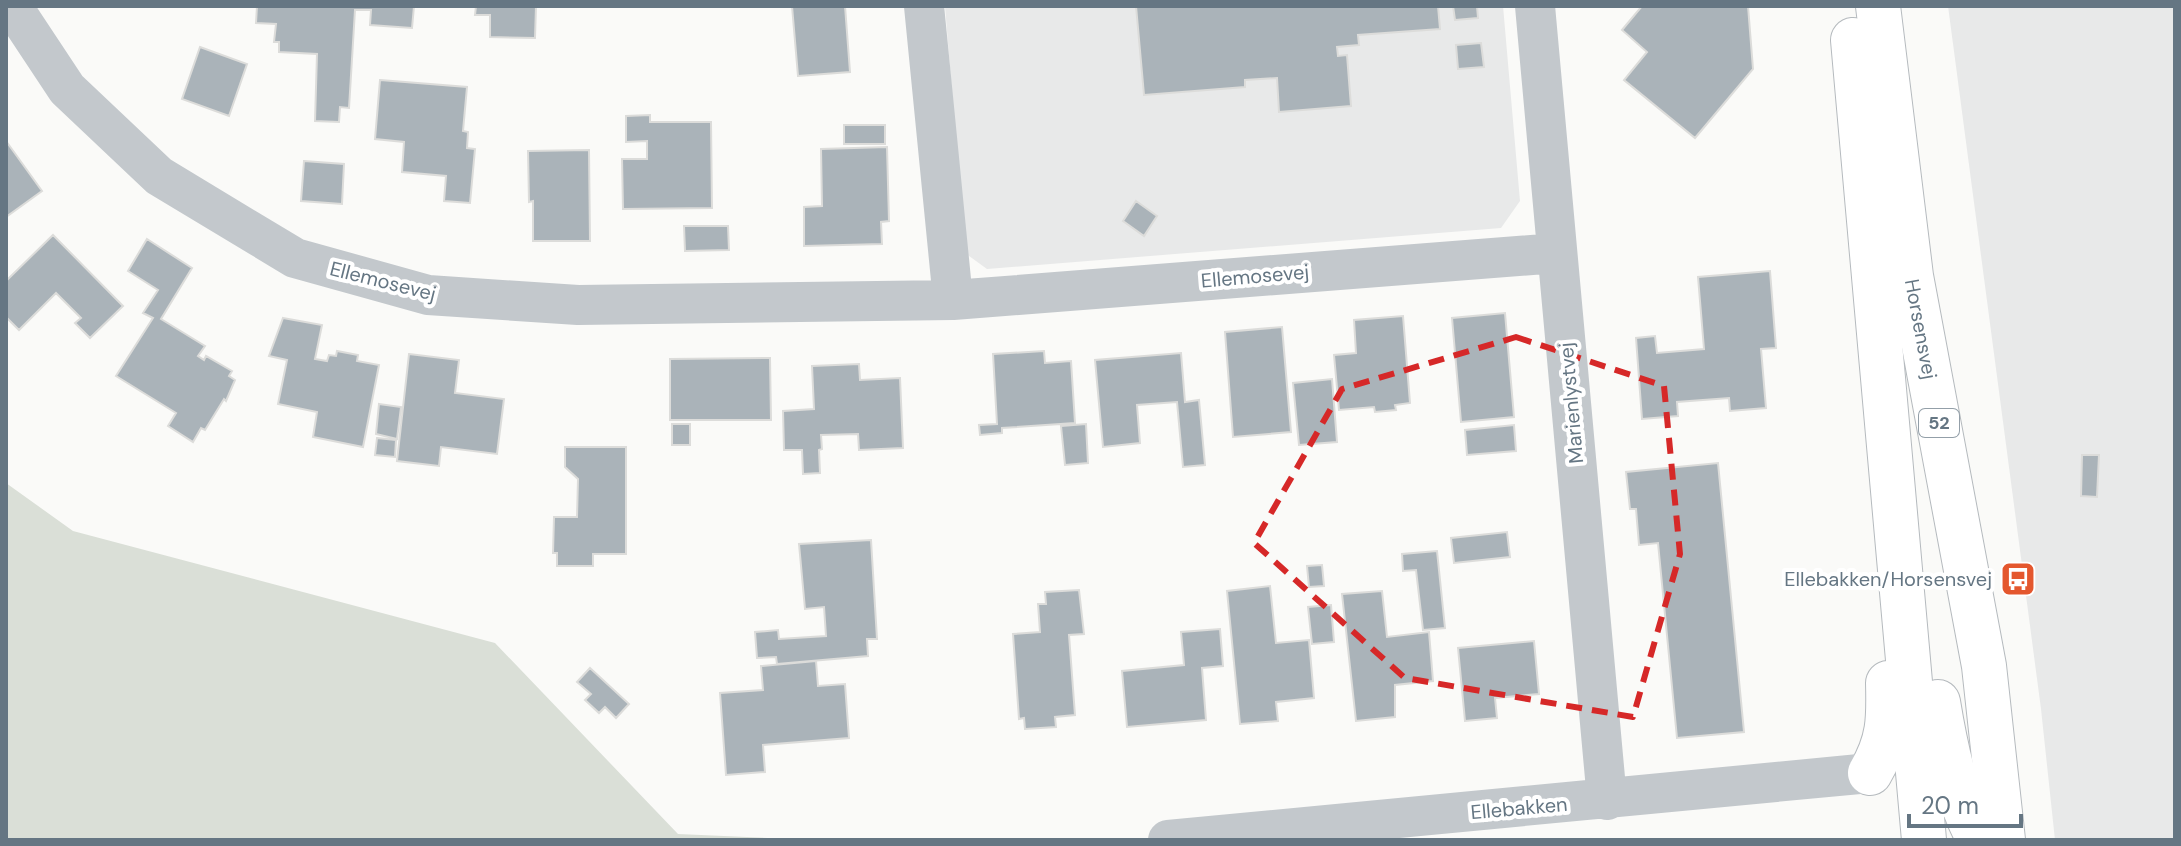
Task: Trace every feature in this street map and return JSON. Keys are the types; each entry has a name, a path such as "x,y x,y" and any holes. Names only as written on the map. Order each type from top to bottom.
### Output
{"main road":[{"name":"Horsensvej","path":"1850,6 1924,840"},
{"name":"Horsensvej","path":"1878,6 1911,276 1984,666 2003,840"},
{"path":"1870,773 1882,752 1889,723 1886,632 1899,549"},
{"path":"1899,549 1922,612 1947,756 1965,813 1979,840"}],"street":[{"name":"Ellemosevej","path":"12,6 67,89 159,176 295,258 428,295 578,305 953,300 1557,253"},
{"path":"924,6 953,300"},
{"name":"Marienlystvej","path":"1535,6 1607,800"},
{"name":"Ellebakken","path":"1168,840 1300,834 1870,773"}],"highlighted area":[{"path":"1516,337 1664,386 1680,554 1633,717 1405,678 1254,543 1342,389"}],"shaded area":[{"path":"945,6 1503,6 1520,201 1501,228 987,269 965,253"},
{"path":"1948,6 2175,6 2175,840 2055,840 2041,709"},
{"path":"6,483 73,531 495,643 678,834 812,840 6,840"}],"building":[{"path":"257,6 414,6 412,28 370,25 371,10 355,10 349,108 340,107 339,122 315,121 317,54 279,52 279,42 274,42 276,24 256,23"},
{"path":"476,6 536,6 535,38 490,37 490,15 475,15"},
{"path":"792,6 845,6 850,72 798,76"},
{"path":"1136,6 1438,6 1440,29 1358,35 1359,45 1337,47 1338,56 1347,55 1351,106 1279,112 1277,78 1245,80 1245,87 1144,95"},
{"path":"1453,6 1477,6 1478,18 1455,20"},
{"path":"1642,6 1748,6 1753,69 1695,138 1624,80 1647,52 1622,30"},
{"path":"1481,43 1484,67 1458,69 1456,45"},
{"path":"200,47 247,64 229,116 182,99"},
{"path":"380,80 467,87 463,131 468,132 467,148 475,149 470,203 444,201 446,176 402,172 404,142 375,139"},
{"path":"650,115 650,122 711,122 712,208 623,209 622,159 647,159 647,141 626,142 626,116"},
{"path":"844,125 885,125 885,144 844,144"},
{"path":"6,141 42,191 6,217"},
{"path":"887,147 889,221 881,222 882,244 804,246 804,207 822,206 821,149"},
{"path":"589,150 590,241 533,241 528,151"},
{"path":"304,161 344,164 342,204 301,201"},
{"path":"1136,201 1157,216 1144,236 1123,221"},
{"path":"684,226 728,226 729,250 685,251"},
{"path":"53,235 123,306 90,338 75,323 81,318 56,293 19,330 6,317 6,281"},
{"path":"147,239 192,268 161,319 205,346 198,356 204,360 206,356 232,371 229,376 235,380 226,401 224,399 205,430 201,428 193,442 168,426 176,413 116,376 153,318 143,313 158,290 128,271"},
{"path":"1770,271 1776,348 1761,349 1766,408 1730,411 1729,398 1677,402 1678,416 1642,419 1636,338 1655,336 1657,353 1704,349 1698,277"},
{"path":"1505,313 1514,417 1461,422 1452,318"},
{"path":"1403,316 1410,403 1395,405 1396,410 1375,412 1374,407 1339,410 1334,355 1356,353 1354,320"},
{"path":"283,318 322,325 315,359 327,361 329,355 336,356 337,351 358,355 357,361 379,365 363,447 313,437 317,412 278,404 287,360 269,356"},
{"path":"1282,327 1291,432 1233,437 1225,332"},
{"path":"1044,351 1045,363 1071,361 1075,423 1002,428 1002,433 980,435 979,425 997,424 993,354"},
{"path":"1181,353 1185,402 1199,400 1205,465 1183,467 1177,402 1137,405 1140,443 1103,447 1095,360"},
{"path":"409,354 459,360 455,393 504,399 497,454 441,447 439,466 397,461"},
{"path":"770,358 771,420 670,420 670,359"},
{"path":"859,364 860,380 900,378 903,448 859,450 858,434 821,435 820,473 803,474 802,450 784,450 783,411 814,409 812,366"},
{"path":"1332,379 1337,442 1299,445 1293,383"},
{"path":"379,404 401,407 397,439 376,434"},
{"path":"672,424 690,424 690,445 672,445"},
{"path":"1086,424 1088,463 1065,465 1061,426"},
{"path":"1514,425 1516,451 1467,455 1465,430"},
{"path":"377,438 396,440 395,457 375,455"},
{"path":"565,447 626,447 626,554 593,554 593,566 557,566 557,553 553,553 554,517 577,517 578,479 565,467"},
{"path":"2082,455 2099,455 2097,497 2081,496"},
{"path":"1718,463 1744,732 1677,738 1658,543 1639,545 1636,509 1630,509 1626,472"},
{"path":"1507,532 1510,557 1454,563 1451,538"},
{"path":"871,540 877,639 867,639 868,656 777,664 776,657 757,658 755,632 778,630 779,639 826,636 824,607 805,609 799,544"},
{"path":"1437,551 1445,628 1423,630 1416,570 1403,571 1402,554"},
{"path":"1322,565 1324,586 1309,587 1307,566"},
{"path":"1270,586 1276,643 1309,640 1314,698 1276,702 1278,721 1240,724 1227,591"},
{"path":"1079,590 1084,634 1069,635 1075,715 1055,717 1056,727 1025,729 1024,718 1019,719 1013,634 1040,632 1038,604 1046,604 1045,592"},
{"path":"1382,591 1387,637 1429,632 1433,681 1395,685 1395,717 1356,721 1342,594"},
{"path":"1331,605 1334,642 1312,644 1308,607"},
{"path":"1220,629 1223,666 1202,668 1206,720 1127,727 1122,671 1184,665 1181,632"},
{"path":"1534,641 1539,694 1495,698 1497,718 1465,721 1458,648"},
{"path":"816,661 818,686 845,684 849,738 763,745 765,772 726,775 720,693 763,690 761,666"},
{"path":"590,668 629,704 616,718 605,707 599,713 585,700 591,694 577,682"}],"place":[{"name":"Ellebakken/Horsensvej","path":"2018,579"}]}
